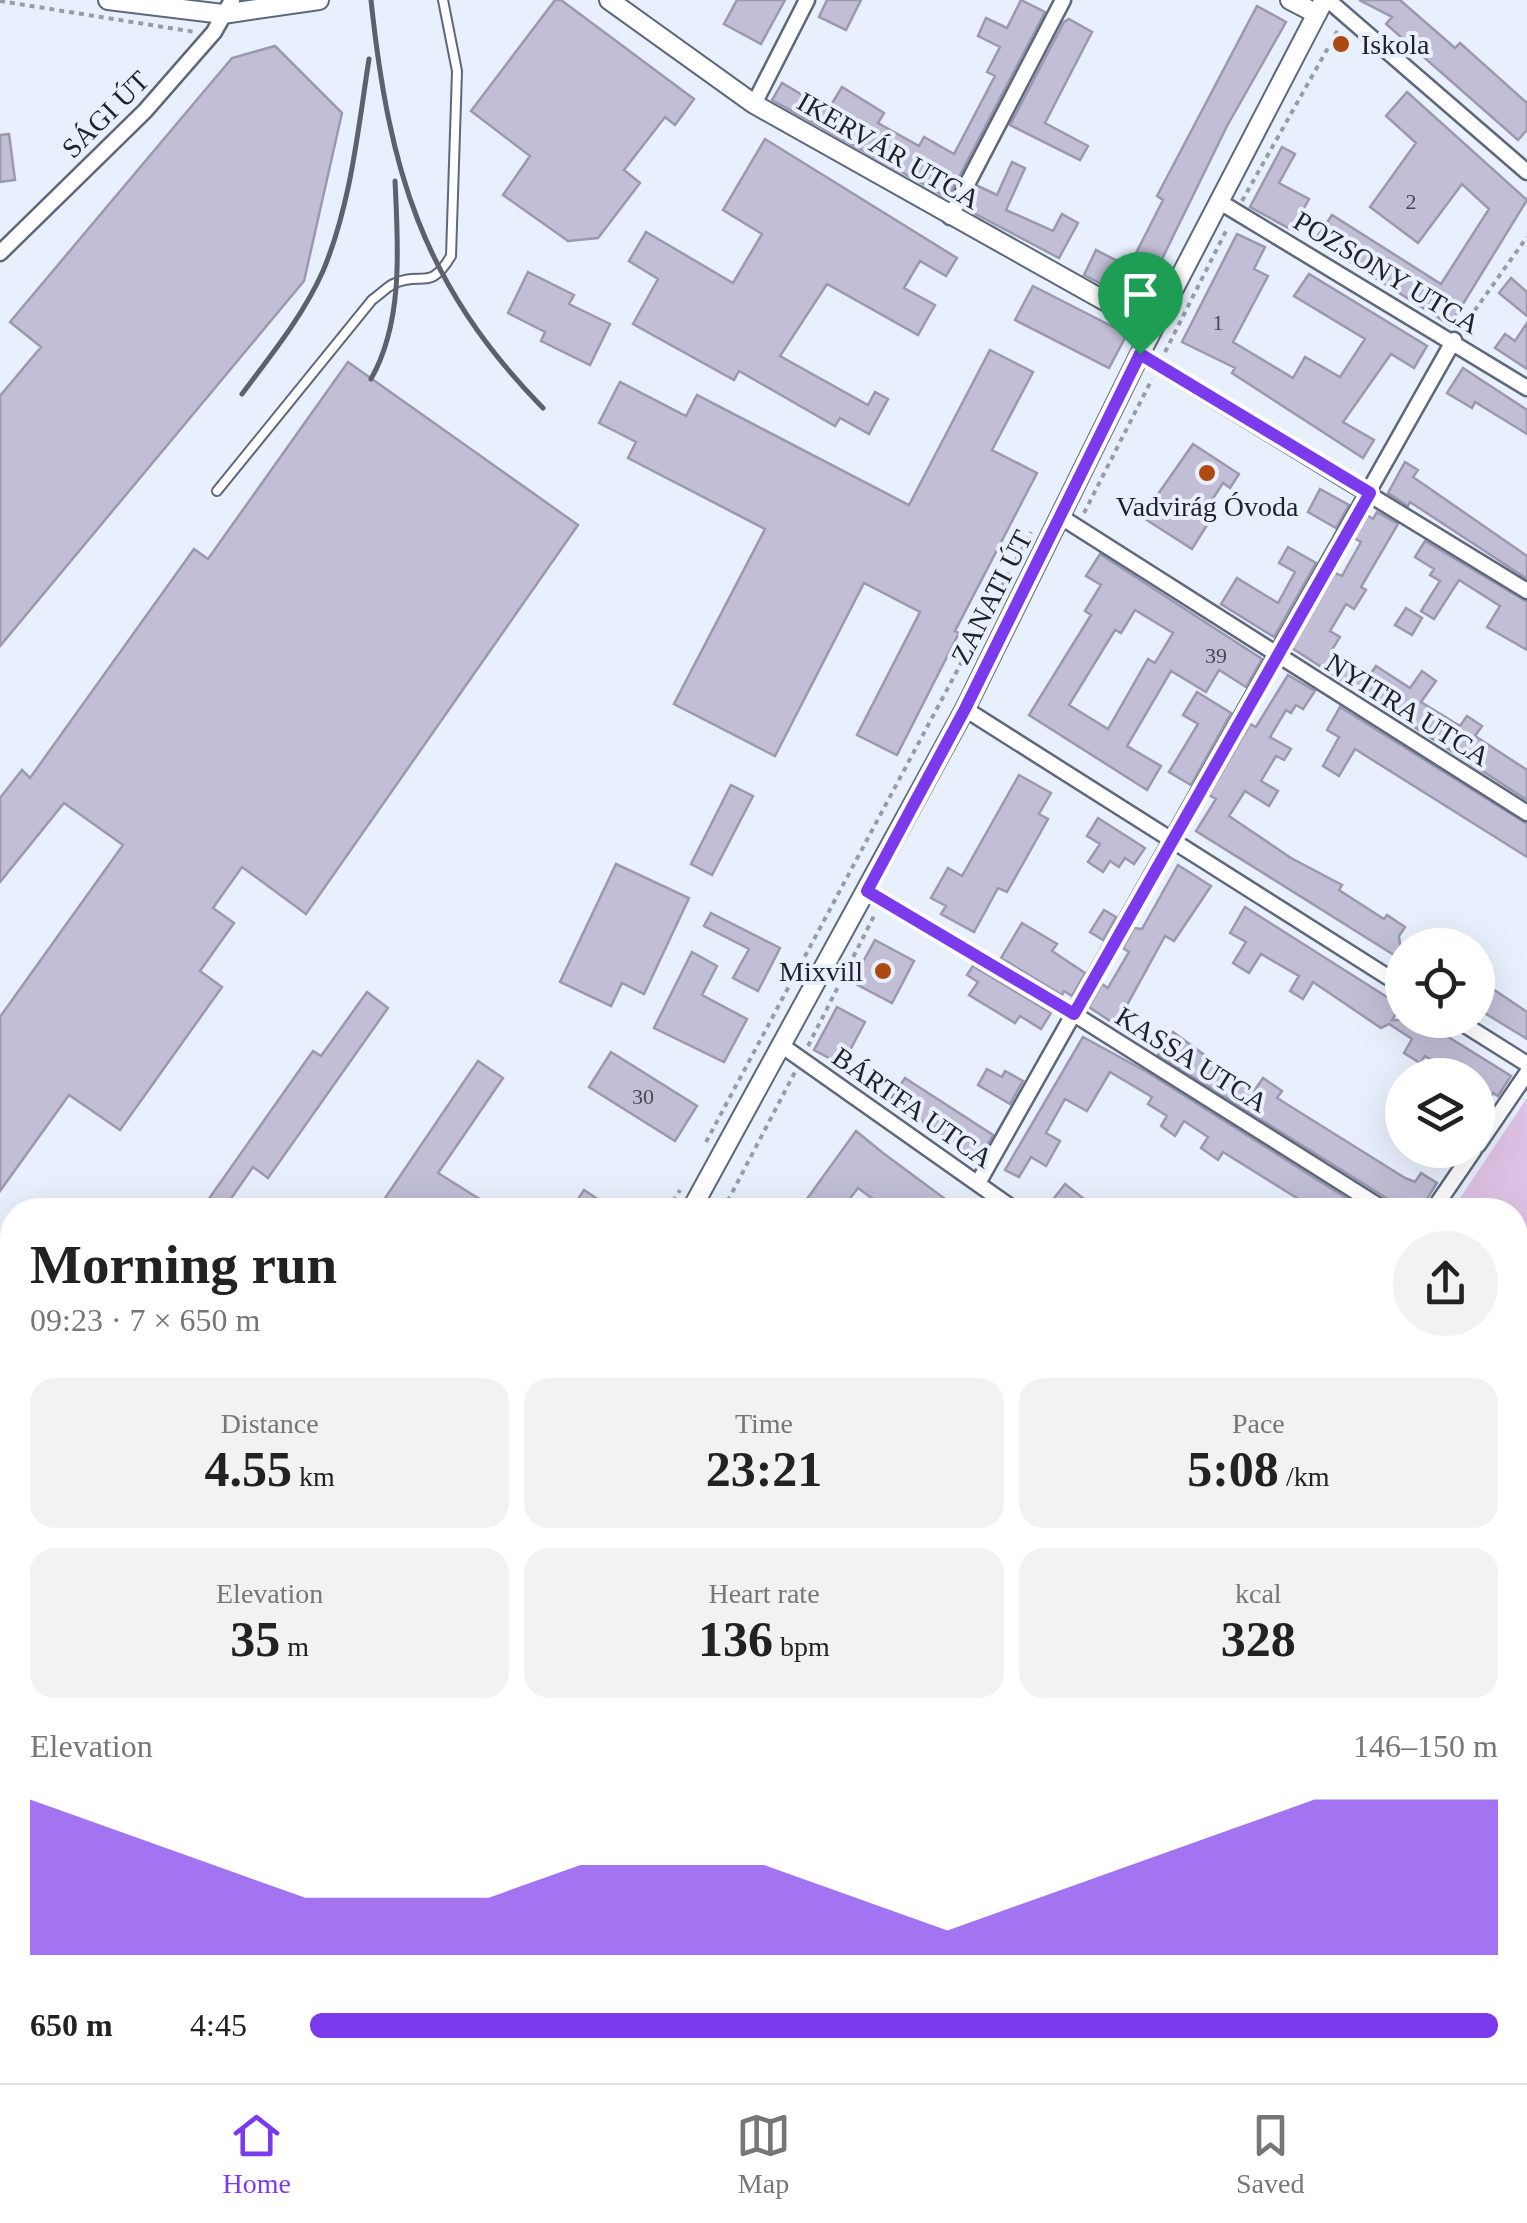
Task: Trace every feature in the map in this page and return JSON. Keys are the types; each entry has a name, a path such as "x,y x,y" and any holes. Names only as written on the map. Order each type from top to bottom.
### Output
{"street":[{"path":"108,0 227,7 319,0"},
{"name":"IKERVÁR UTCA","path":"609,0 754,104 1146,324"},
{"path":"754,104 807,0"},
{"path":"950,217 1063,0"},
{"path":"1290,0 1323,5 1527,172"},
{"name":"ZANATI ÚT","path":"698,1198 965,709 1140,354 1146,324 1220,202 1323,5"},
{"name":"SÁGI ÚT","path":"0,253 144,111 214,32 227,7"},
{"name":"POZSONY UTCA","path":"1220,202 1454,340 1527,388"},
{"path":"978,1183 1454,340"},
{"path":"1140,354 1527,591"},
{"name":"NYITRA UTCA","path":"1061,517 1527,813"},
{"path":"965,709 1385,975"},
{"name":"KASSA UTCA","path":"867,891 1074,1014 1366,1198"},
{"path":"1486,1038 1527,1064"},
{"name":"BÁRTFA UTCA","path":"781,1045 999,1198"},
{"path":"1495,1120 1527,1073"},
{"path":"1441,1198 1462,1168"}],"lane":[{"path":"217,491 372,300 395,282 429,281 440,273 450,256 457,71 443,0"}],"path":[{"path":"1454,340 1527,237"},
{"path":"704,1147 1031,531"},
{"path":"675,1198 686,1181"}],"shaded area":[{"path":"1527,1098 1527,1198 1460,1198 1480,1168 1495,1168 1495,1146"}],"building":[{"path":"555,0 561,0 694,99 675,125 665,117 624,170 640,183 598,238 568,241 503,195 530,156 471,111"},
{"path":"737,0 785,0 761,44 724,24"},
{"path":"827,0 861,0 846,30 819,17"},
{"path":"1021,0 1045,12 948,198 772,100 782,83 828,110 842,87 884,113 878,123 919,146 924,137 954,154 995,76 987,72 1000,47 978,36 986,18 1007,28"},
{"path":"1359,0 1400,0 1455,48 1460,43 1527,103 1527,130 1518,140 1386,24 1392,17"},
{"path":"1257,6 1286,22 1227,126 1140,304 1084,275 1096,250 1129,267 1163,200 1157,196"},
{"path":"1069,19 1092,32 1045,123 1088,146 1080,160 1010,125"},
{"path":"275,46 342,113 304,281 0,646 0,396 41,347 10,322 232,58"},
{"path":"1407,92 1527,200 1450,325 1315,240 1332,215 1441,284 1489,209 1462,184 1418,243 1370,207 1416,143 1386,116"},
{"path":"9,134 15,180 0,182 0,135"},
{"path":"765,139 957,258 946,276 920,261 904,288 935,305 918,335 827,284 780,356 868,405 875,392 888,399 869,434 840,418 835,426 739,371 734,380 633,324 658,279 629,261 646,232 733,283 762,234 723,210"},
{"path":"1282,147 1295,154 1279,183 1309,199 1292,230 1250,207"},
{"path":"1012,162 1025,168 1006,210 1053,231 1062,214 1078,223 1059,258 966,209 978,186 997,195"},
{"path":"1237,234 1265,247 1254,269 1268,276 1233,342 1293,378 1305,357 1340,377 1365,339 1294,296 1309,274 1427,346 1414,368 1391,354 1343,422 1374,440 1363,458 1232,373 1235,368 1182,342"},
{"path":"528,272 574,295 569,304 610,324 590,365 541,341 545,332 508,313"},
{"path":"1511,278 1527,292 1527,316 1499,293"},
{"path":"1033,286 1127,334 1109,368 1015,320"},
{"path":"1527,323 1527,369 1495,348 1505,334 1515,341"},
{"path":"990,350 1033,372 992,450 1037,473 955,631 959,633 897,755 857,735 920,612 864,583 775,756 674,704 765,529 628,458 636,442 599,423 620,382 686,416 697,395 909,505"},
{"path":"348,362 578,525 306,914 242,867 213,908 234,923 200,971 222,987 120,1130 69,1095 0,1191 0,1017 123,845 64,803 0,882 0,798 22,770 30,778 194,549 208,559"},
{"path":"1463,368 1527,410 1527,434 1475,402 1472,408 1447,393"},
{"path":"1193,444 1239,474 1230,488 1223,483 1206,509 1214,514 1192,549 1142,517"},
{"path":"1405,462 1418,470 1413,477 1527,556 1527,579 1410,502 1408,506 1388,493"},
{"path":"1320,489 1349,505 1336,528 1308,512"},
{"path":"1377,512 1398,524 1361,587 1366,590 1354,609 1346,604 1330,631 1340,637 1330,653 1361,672 1363,668 1371,673 1376,666 1410,688 1422,671 1436,681 1421,702 1460,726 1467,716 1482,726 1475,736 1527,770 1527,800 1292,648 1335,573 1342,576 1361,542 1354,538 1367,515 1373,519"},
{"path":"1425,541 1527,602 1527,650 1487,627 1500,606 1459,580 1434,619 1421,611 1440,581 1430,575 1434,569 1415,557"},
{"path":"1288,547 1316,563 1274,637 1221,604 1237,578 1278,603 1295,572 1279,563"},
{"path":"1100,554 1262,659 1246,687 1219,670 1206,692 1171,671 1127,746 1161,766 1147,790 1029,715 1091,615 1085,611 1101,585 1086,576","holes":["1135,610 1173,633 1155,663 1148,659 1108,729 1069,705 1115,630 1121,633"]},
{"path":"1406,608 1422,618 1412,635 1395,625"},
{"path":"1288,675 1315,691 1303,709 1296,705 1291,713 1286,710 1270,737 1291,749 1284,760 1276,756 1261,781 1278,791 1269,806 1245,791 1229,816 1291,858 1342,885 1339,890 1384,919 1387,915 1405,927 1385,928 1385,949 1196,831 1216,799 1209,795 1250,724 1256,727"},
{"path":"1197,692 1231,713 1191,785 1169,772 1198,724 1183,715"},
{"path":"1340,707 1527,824 1527,857 1355,749 1339,776 1323,766 1339,737 1327,730"},
{"path":"1019,775 1051,793 1039,814 1048,819 1007,892 998,888 974,932 941,914 946,906 931,898 948,868 962,876"},
{"path":"731,785 753,796 712,875 691,864"},
{"path":"1098,818 1145,848 1134,864 1125,858 1119,867 1110,861 1103,872 1088,862 1100,844 1087,836"},
{"path":"616,864 689,898 644,994 622,983 611,1006 560,982"},
{"path":"1178,865 1211,886 1174,941 1165,936 1116,1025 1089,1007 1102,984 1108,988 1129,952 1123,948 1134,928 1142,929"},
{"path":"1245,907 1385,996 1385,1026 1381,1028 1313,982 1303,999 1290,991 1299,976 1261,954 1249,973 1233,963 1246,942 1230,933"},
{"path":"1104,910 1116,917 1103,940 1090,932"},
{"path":"711,913 780,948 758,991 733,978 749,949 704,926"},
{"path":"1022,923 1057,944 1052,951 1085,973 1072,996 1064,991 1062,995 1001,958"},
{"name":"Mixvill","path":"875,940 914,961 892,1003 852,982"},
{"path":"692,952 717,966 702,995 747,1019 724,1062 654,1028"},
{"path":"973,966 1051,1013 1041,1029 1020,1016 1015,1023 969,995 978,982 967,975"},
{"path":"1495,990 1527,1012 1527,1039 1495,1019"},
{"path":"367,992 388,1008 268,1178 253,1167 231,1198 209,1198 313,1051 321,1056"},
{"path":"837,1007 865,1022 842,1065 814,1050"},
{"path":"1173,1032 1254,1091 1263,1078 1282,1091 1277,1098 1385,1168 1415,1182 1421,1173 1437,1183 1428,1198 1386,1198 1158,1055"},
{"path":"1083,1037 1147,1072 1346,1198 1297,1198 1223,1152 1218,1160 1201,1148 1208,1137 1184,1121 1175,1136 1161,1126 1167,1116 1148,1104 1152,1097 1110,1072 1087,1111 1065,1099 1046,1133 1060,1141 1046,1166 1031,1157 1019,1177 1005,1170"},
{"path":"1450,1038 1482,1058 1412,1058 1404,1053 1412,1039"},
{"path":"611,1052 697,1106 675,1141 589,1087"},
{"path":"478,1061 503,1078 438,1173 478,1198 385,1198"},
{"path":"1495,1066 1511,1076 1498,1096 1495,1094"},
{"path":"987,1069 1002,1077 1005,1071 1023,1081 1010,1104 978,1085"},
{"path":"905,1078 993,1135 978,1161 891,1099"},
{"path":"856,1131 944,1198 872,1198 858,1188 850,1198 808,1198"},
{"path":"1065,1184 1083,1198 1054,1198"},
{"path":"584,1190 596,1198 579,1198"}],"railway":[{"path":"371,0 388,117 418,220 467,315 501,362 543,408"},
{"path":"242,394 296,319 333,246 347,193 369,59"},
{"path":"371,379 382,356 394,307 395,181"}],"place":[{"name":"Iskola","path":"1341,44"},
{"name":"Vadvirág Óvoda","path":"1207,473"},
{"name":"Mixvill","path":"883,971"}],"route":[{"path":"1140,354 1370,493 1074,1014 867,891 965,709 1140,354"}]}
